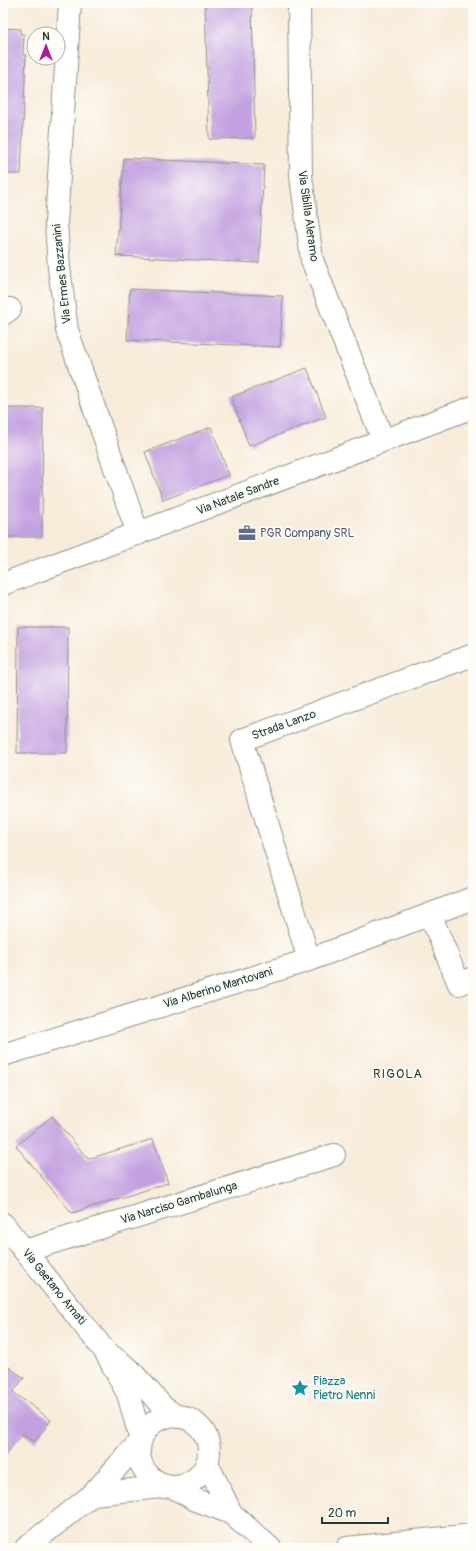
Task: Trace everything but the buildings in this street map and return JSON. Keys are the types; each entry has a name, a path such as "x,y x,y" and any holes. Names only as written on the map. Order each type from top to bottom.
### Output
{"street":[{"name":"Via Ermes Bazzanini","path":"70,3 56,223 59,267 67,330 138,534"},
{"name":"Via Sibilla Aleramo","path":"299,3 301,176 312,260 383,440"},
{"name":"Via Natale Sandre","path":"3,584 473,407"},
{"name":"Strada Lanzo","path":"309,960 242,740 473,655"},
{"name":"Via Alberino Mantovani","path":"3,1055 309,960 473,898"},
{"path":"430,914 459,984 473,978"},
{"name":"Via Narciso Gambalunga","path":"25,1251 334,1155"},
{"name":"Via Gaetano Amati","path":"3,1224 105,1351 128,1394 141,1440"},
{"name":"Via Gaetano Amati","path":"105,1351 129,1369 164,1408 178,1417"},
{"path":"26,1548 93,1494 141,1440 146,1430 155,1422 166,1417 178,1417 189,1420 199,1427 206,1436 209,1448 207,1463 204,1471 196,1480 186,1485 93,1494"},
{"path":"141,1440 139,1451 140,1462 153,1480 171,1486 196,1500 231,1513 270,1548"},
{"path":"207,1463 231,1513"},
{"path":"347,1548 473,1535"}],"place":[{"name":"PGR Company SRL","path":"247,533"},
{"name":"Piazza Pietro Nenni","path":"300,1388"}],"district":[{"name":"RIGOLA","path":"398,1074"}]}
